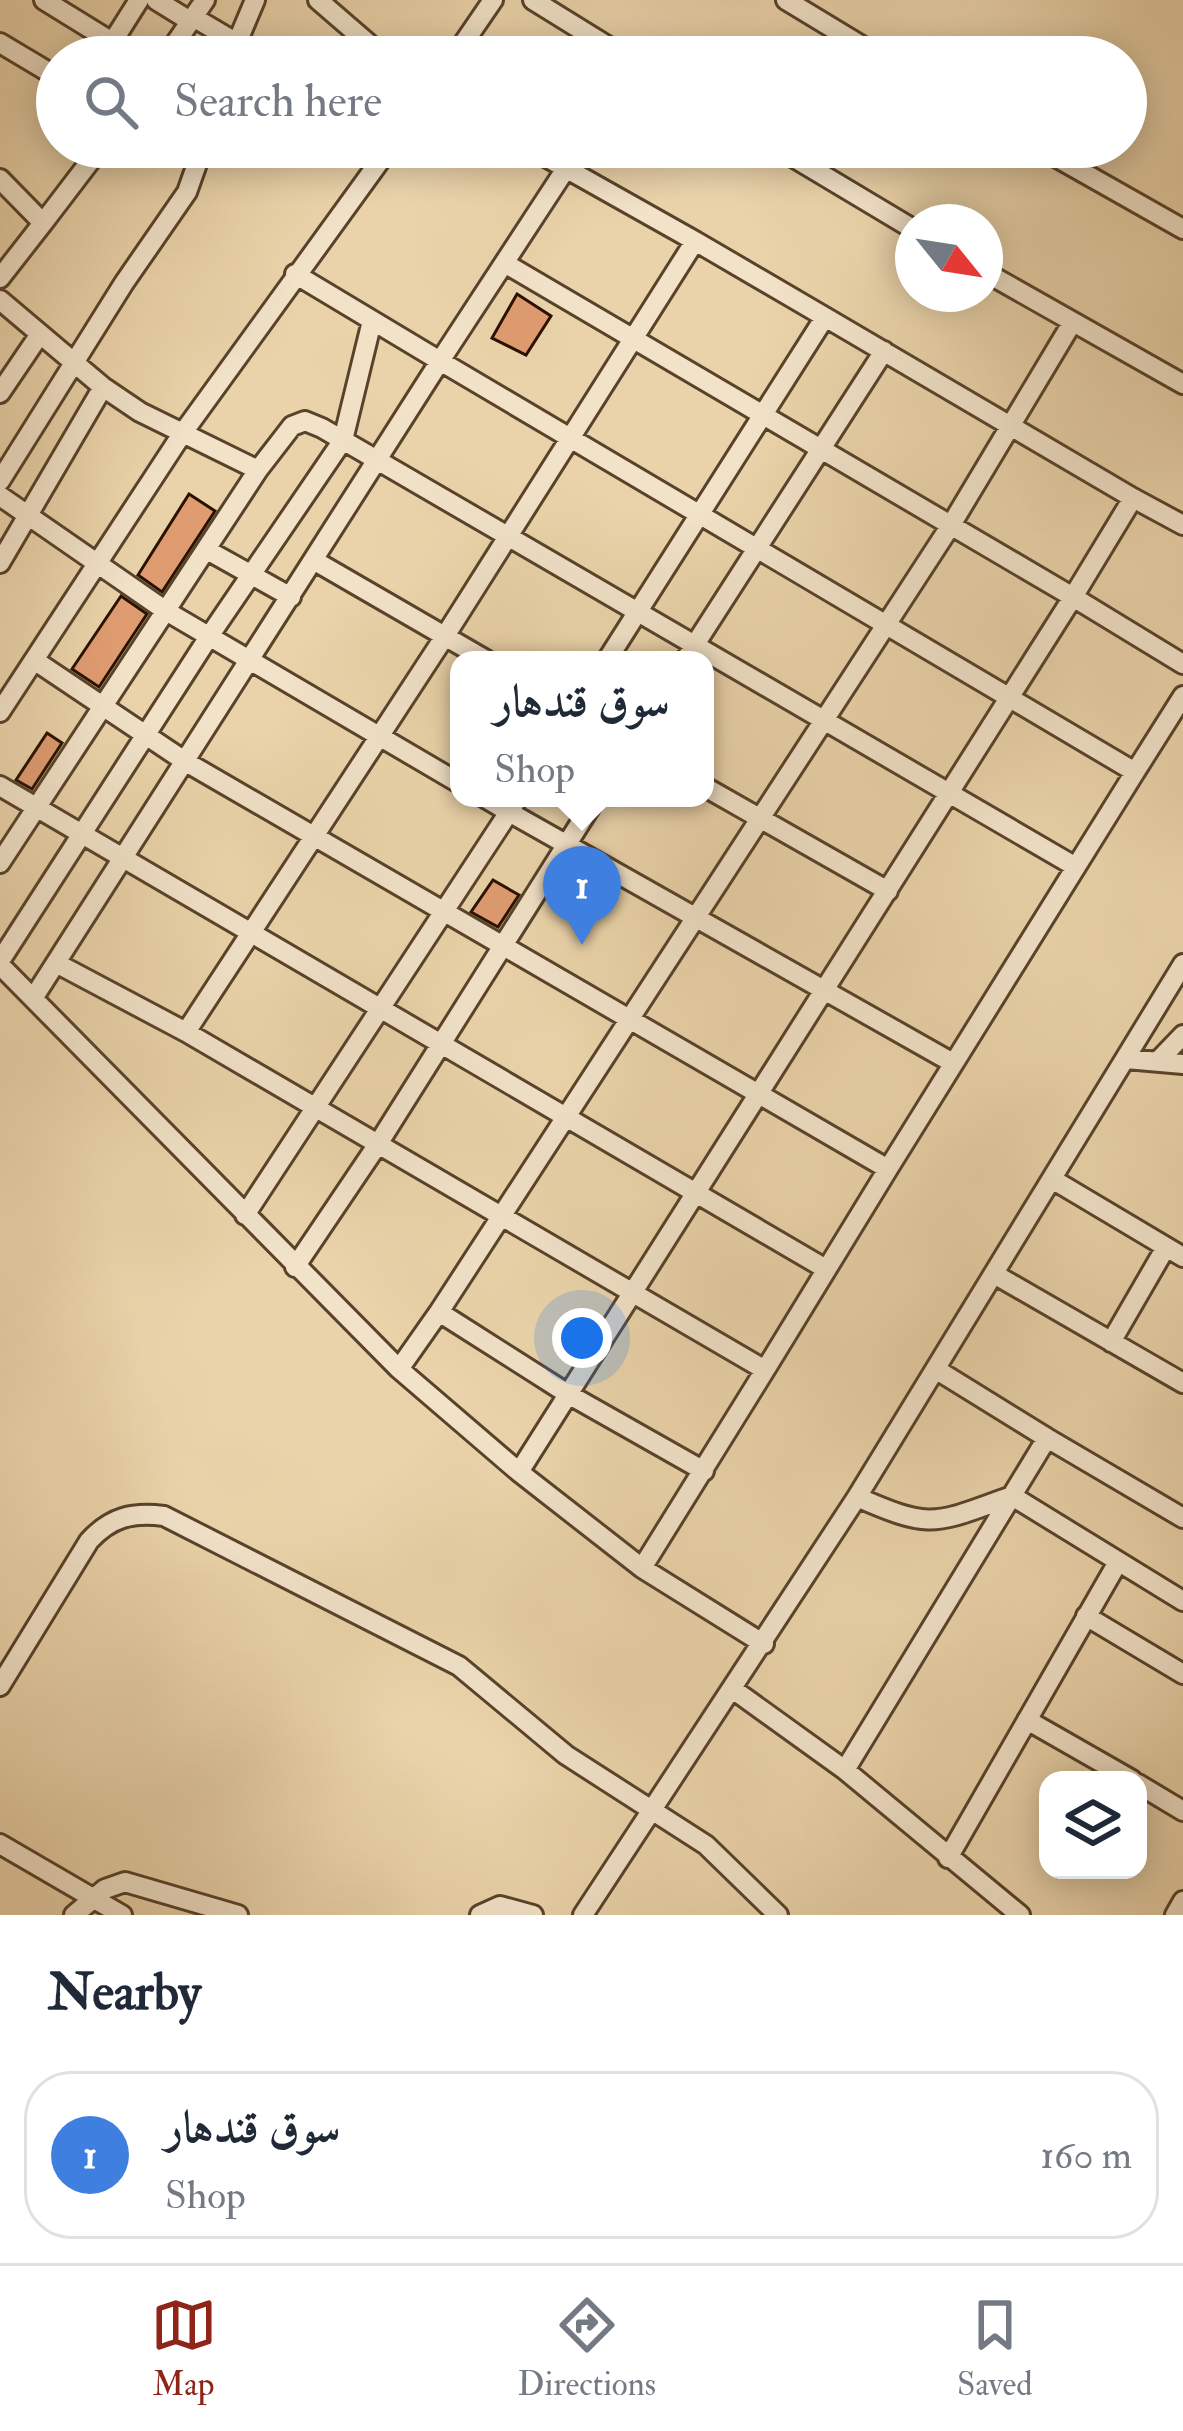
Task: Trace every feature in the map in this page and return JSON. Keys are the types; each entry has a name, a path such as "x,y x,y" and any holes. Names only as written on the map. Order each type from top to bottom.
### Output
{"street":[{"path":"44,0 88,36"},
{"path":"117,36 139,0"},
{"path":"156,0 196,13 220,36"},
{"path":"240,36 255,0"},
{"path":"318,0 360,36"},
{"path":"533,0 592,36"},
{"path":"786,0 845,36"},
{"path":"466,36 486,2"},
{"path":"2,50 36,67"},
{"path":"0,278 85,168"},
{"path":"0,481 187,192 192,168"},
{"path":"0,712 7,685 34,660 182,434 374,168"},
{"path":"34,997 566,168"},
{"path":"569,168 1183,525"},
{"path":"811,168 895,218"},
{"path":"1075,168 1183,229"},
{"path":"0,179 44,223"},
{"path":"186,1033 695,241"},
{"path":"506,264 1183,664"},
{"path":"296,274 1135,772"},
{"path":"1003,283 1183,384"},
{"path":"0,300 103,387 182,434 258,470"},
{"path":"614,651 825,317"},
{"path":"372,321 343,440 0,963 399,1370 518,1472 642,1568 764,1645"},
{"path":"399,1370 951,525 1072,323"},
{"path":"0,393 40,334"},
{"path":"691,651 884,351"},
{"path":"0,563 103,387"},
{"path":"0,863 258,470 292,426 305,421 638,614 687,651"},
{"path":"0,496 166,611 450,778"},
{"path":"518,1472 1133,498"},
{"path":"207,550 291,598"},
{"path":"315,561 471,651"},
{"path":"34,660 186,762 889,1169"},
{"path":"714,665 824,720 1076,867"},
{"path":"642,1568 1183,696"},
{"path":"0,786 826,1269"},
{"path":"714,793 888,891"},
{"path":"244,1215 512,807"},
{"path":"516,807 568,845 953,1063"},
{"path":"295,1267 591,807"},
{"path":"56,963 316,1107 765,1370"},
{"path":"583,1915 764,1645 1183,964"},
{"path":"1158,1061 1183,1035"},
{"path":"1126,1059 1183,1064"},
{"path":"1052,1179 1174,1252 1111,1342"},
{"path":"994,1274 1183,1384"},
{"path":"439,1312 568,1394 704,1471"},
{"path":"937,1370 1183,1518"},
{"path":"845,1769 1047,1438"},
{"path":"857,1497 905,1518 934,1522 1012,1496"},
{"path":"1012,1496 1183,1601"},
{"path":"0,1685 89,1541 104,1525 124,1516 164,1516 459,1666 566,1755 706,1845 778,1915"},
{"path":"948,1858 1118,1562"},
{"path":"1086,1616 1183,1674"},
{"path":"734,1690 845,1769 1020,1915"},
{"path":"1028,1720 1116,1771"},
{"path":"1147,1789 1183,1811"},
{"path":"0,1844 122,1915"},
{"path":"74,1915 92,1898 125,1882 238,1915"},
{"path":"1175,1915 1183,1901"},
{"path":"480,1915 500,1906 533,1915"}],"building":[{"path":"517,294 551,316 526,355 492,338"},
{"path":"189,494 215,511 162,592 138,575"},
{"path":"121,596 147,614 99,687 72,669"},
{"path":"47,733 62,743 32,789 16,780"},
{"path":"493,880 519,895 498,927 471,912"}],"place":[{"name":"سوق قندهار","path":"582,945"}]}
